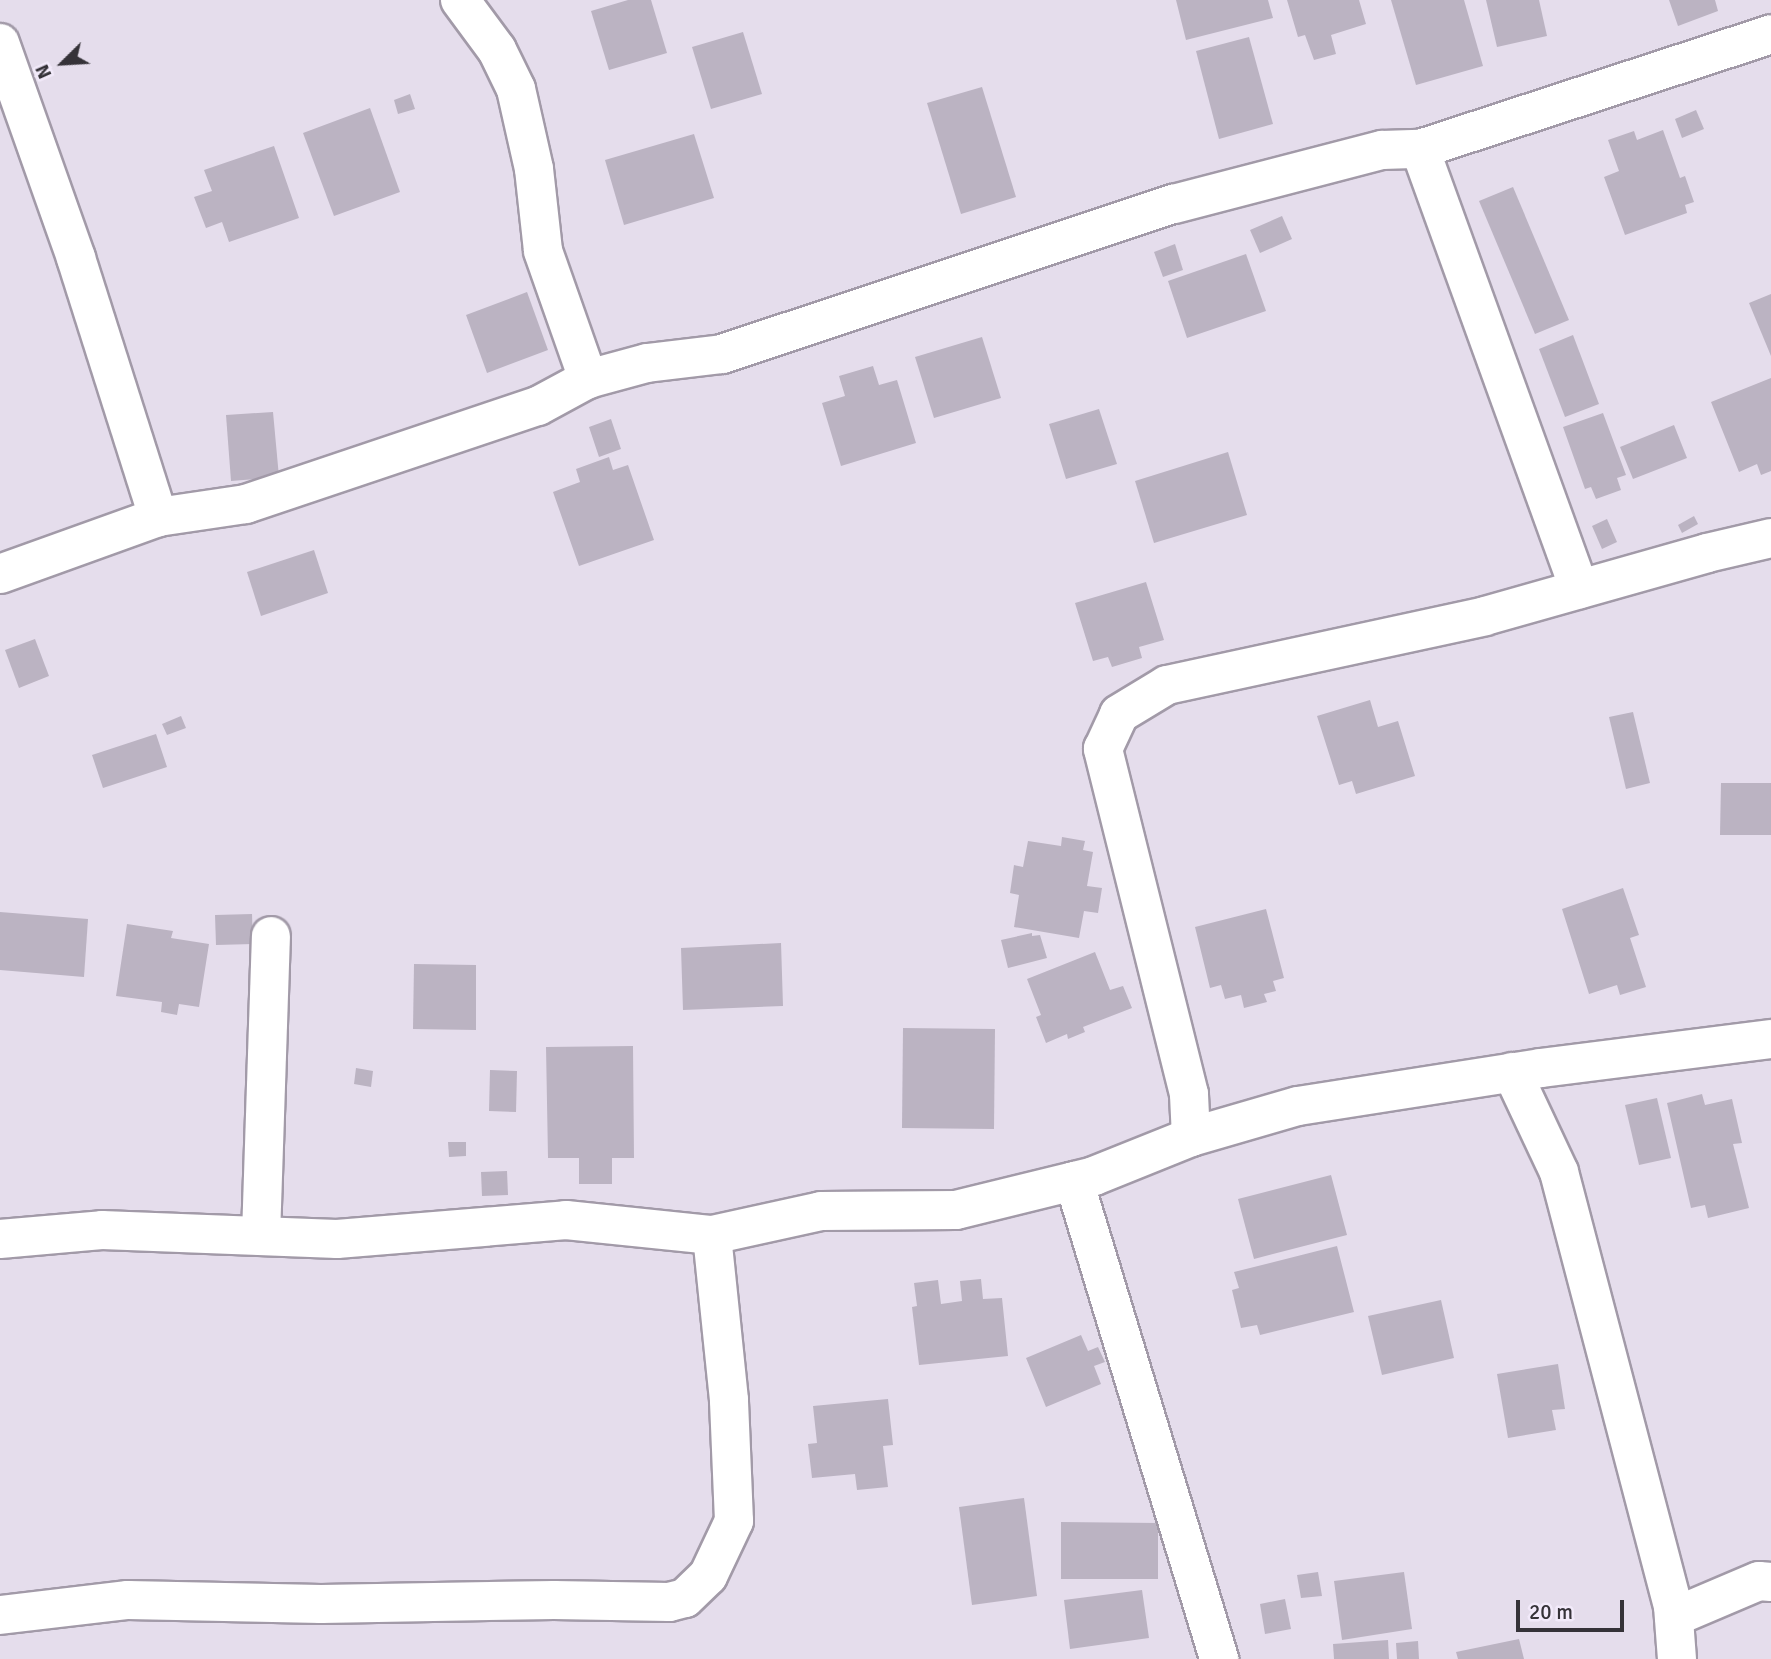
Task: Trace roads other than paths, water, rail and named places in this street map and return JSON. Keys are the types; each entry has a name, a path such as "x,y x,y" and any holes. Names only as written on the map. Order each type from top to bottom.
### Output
{"street":[{"path":"460,0 497,50 516,89 534,169 543,251 588,379"},
{"path":"0,574 158,517 246,504 538,406 588,379 647,363 722,354 1174,204 1382,150 1420,149 1771,34"},
{"path":"0,43 76,258 158,517"},
{"path":"1420,149 1579,589"},
{"path":"1191,1137 1189,1094 1103,749 1119,714 1167,685 1485,616 1707,553 1771,538"},
{"path":"261,1236 271,936"},
{"path":"0,1239 102,1230 337,1239 566,1220 712,1235 821,1211 956,1210 1094,1176 1191,1137 1298,1106 1512,1072 1771,1038"},
{"path":"1512,1072 1559,1172 1674,1617 1677,1659"},
{"path":"1074,1181 1219,1659"},
{"path":"0,1615 128,1600 321,1604 554,1600 669,1602 685,1598 708,1576 734,1521 729,1400 712,1235"},
{"path":"1674,1617 1759,1581 1771,1583"}]}
